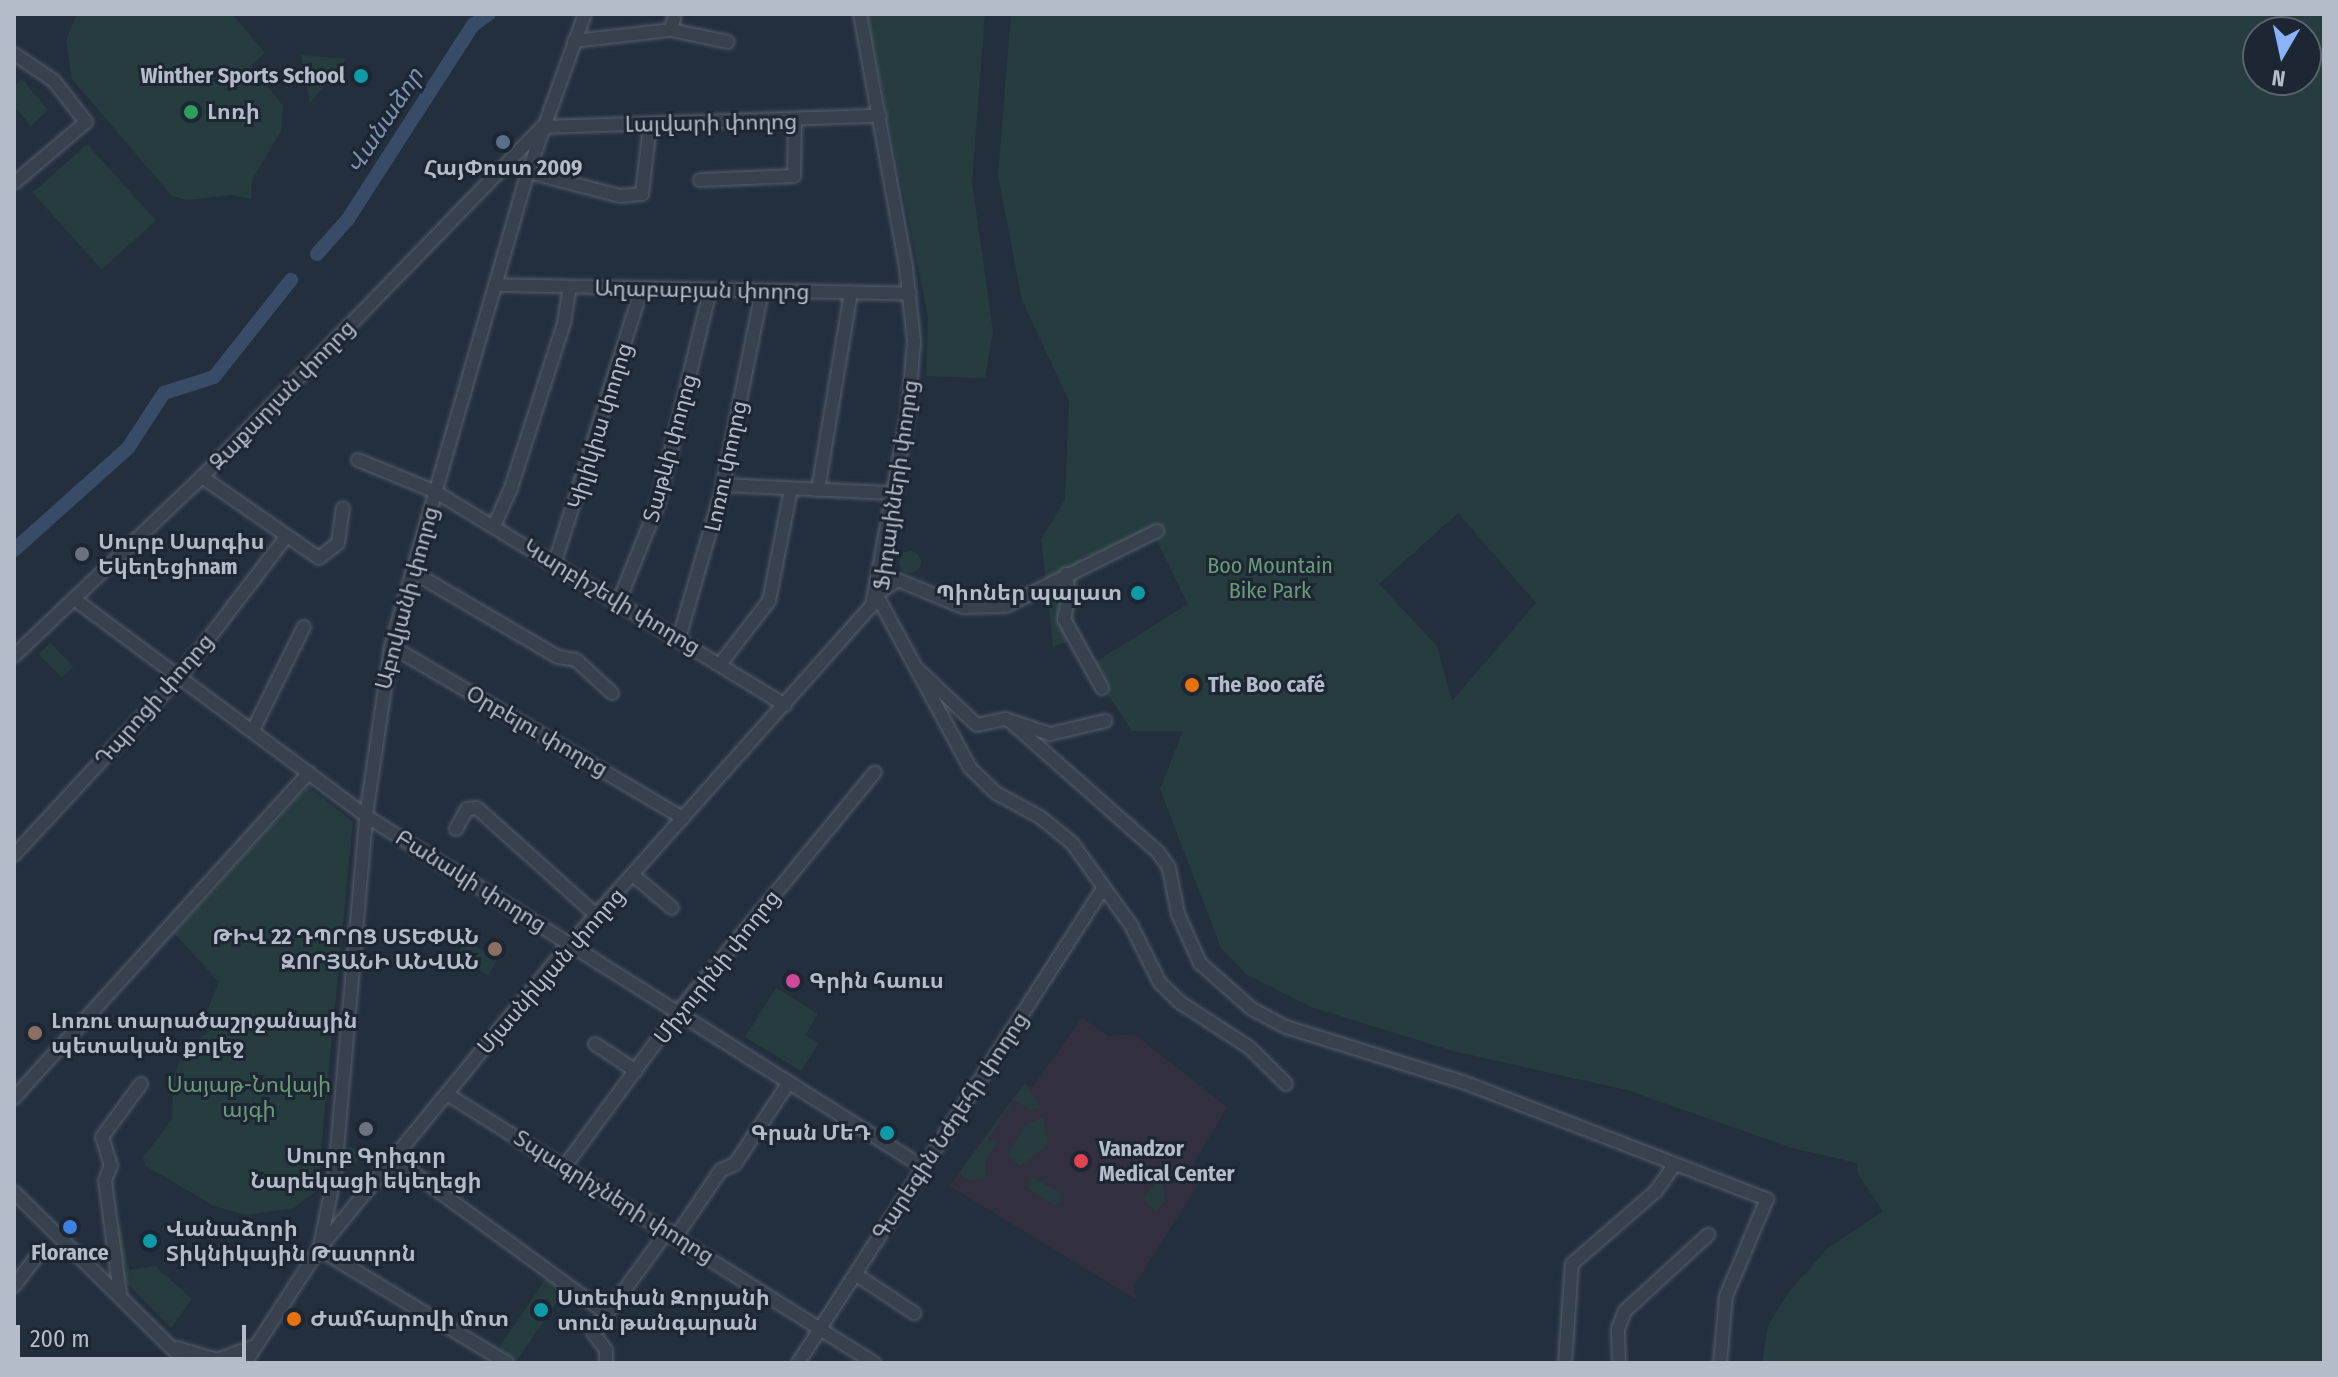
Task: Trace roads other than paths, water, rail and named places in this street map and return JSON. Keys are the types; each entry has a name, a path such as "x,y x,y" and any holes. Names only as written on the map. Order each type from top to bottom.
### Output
{"street":[{"name":"Աբովյանի փողոց","path":"319,1249 335,1173 366,816 391,646 528,172 585,14"},
{"path":"671,30 675,14"},
{"name":"Ֆիդայիների փողոց","path":"860,14 910,294 911,384 876,594 911,663 981,781 1059,831 1131,925 1160,983 1181,1003 1250,1048 1286,1084"},
{"path":"574,41 671,30 728,42"},
{"path":"14,54 54,81 86,122 14,183"},
{"name":"Լալվարի փողոց","path":"542,127 880,116"},
{"path":"700,180 794,176 795,121"},
{"path":"528,172 620,196 642,194 650,125"},
{"name":"Զաքարյան փողոց","path":"14,656 202,477 542,127"},
{"name":"Աղաբաբյան փողոց","path":"495,285 910,294"},
{"path":"494,526 535,413 570,287"},
{"name":"Կիլիկիա փողոց","path":"555,562 642,288"},
{"name":"Տաթևի փողոց","path":"619,601 658,504 710,290"},
{"name":"Լոռու փողոց","path":"679,638 723,485 762,291"},
{"path":"818,490 851,293"},
{"name":"Կարբիշեվի փողոց","path":"358,460 436,492 721,663 785,705"},
{"path":"202,477 290,541 319,558 338,543 343,508"},
{"path":"723,485 895,493"},
{"path":"721,663 769,601 791,489"},
{"path":"876,594 898,580 963,607 1006,606 1157,531"},
{"name":"Դպրոցի փողոց","path":"14,855 180,676 290,541"},
{"path":"413,572 558,657 576,660 612,693"},
{"path":"1066,574 1069,593 1064,619 1102,688"},
{"name":"Մյասնիկյան փողոց","path":"245,1363 319,1249 393,1158 595,914 785,705 876,594"},
{"name":"Բանակի փողոց","path":"74,599 366,816 923,1167"},
{"path":"253,730 304,627"},
{"name":"Օրբելու փողոց","path":"391,646 683,818"},
{"path":"911,663 977,725 1011,722 1050,734 1105,721"},
{"path":"1011,722 1158,852 1169,868 1178,914 1200,963 1252,1009 1286,1027 1463,1082 1767,1199 1726,1296 1720,1363"},
{"name":"Միչուրինի փողոց","path":"565,1166 678,1012 875,772"},
{"path":"14,1098 309,773"},
{"path":"456,829 467,809 477,808 595,914"},
{"path":"633,875 672,908"},
{"name":"Գարեգին Նժդեհի փողոց","path":"798,1363 1102,890"},
{"path":"595,1044 636,1071"},
{"path":"606,1363 606,1350 592,1336 721,1170 735,1164 789,1082"},
{"path":"120,1294 105,1180 111,1166 102,1137 141,1084"},
{"name":"Տպագրիչների փողոց","path":"447,1094 673,1233 874,1363"},
{"path":"393,1158 607,1314"},
{"path":"1565,1363 1572,1264 1656,1191 1675,1164"},
{"path":"14,1192 187,1363"},
{"path":"1619,1363 1618,1329 1625,1311 1708,1235"},
{"path":"319,1249 507,1363"},
{"path":"14,1286 40,1252"},
{"path":"855,1274 914,1313"},
{"path":"168,1343 188,1354 217,1360 244,1353 258,1342"},
{"path":"168,1343 180,1363"}],"waterway":[{"name":"Վանաձոր","path":"317,254 348,219 473,25 489,14"},
{"name":"Վանաձոր","path":"14,550 128,448 164,393 214,377 291,280"}],"place":[{"name":"Winther Sports School","path":"361,76"},
{"name":"Լոռի","path":"191,112"},
{"name":"ՀայՓոստ 2009","path":"503,142"},
{"name":"Սուրբ Սարգիս Եկեղեցիnam","path":"82,554"},
{"name":"Պիոներ պալատ","path":"1138,593"},
{"name":"The Boo café","path":"1192,685"},
{"name":"ԹԻՎ 22 ԴՊՐՈՑ ՍՏԵՓԱՆ ԶՈՐՅԱՆԻ ԱՆՎԱՆ","path":"495,949"},
{"name":"Գրին հաուս","path":"793,981"},
{"name":"Լոռու տարածաշրջանային պետական քոլեջ","path":"35,1033"},
{"name":"Սուրբ Գրիգոր Նարեկացի եկեղեցի","path":"366,1129"},
{"name":"Գրան ՄեԴ","path":"887,1133"},
{"name":"Vanadzor Medical Center","path":"1081,1161"},
{"name":"Florance","path":"70,1227"},
{"name":"Վանաձորի Տիկնիկային Թատրոն","path":"150,1241"},
{"name":"Ստեփան Զորյանի տուն թանգարան","path":"541,1310"},
{"name":"Ժամհարովի մոտ","path":"294,1319"}],"park label":[{"name":"Boo Mountain Bike Park","path":"1270,578"},
{"name":"Սայաթ-Նովայի այգի","path":"249,1096"}]}
